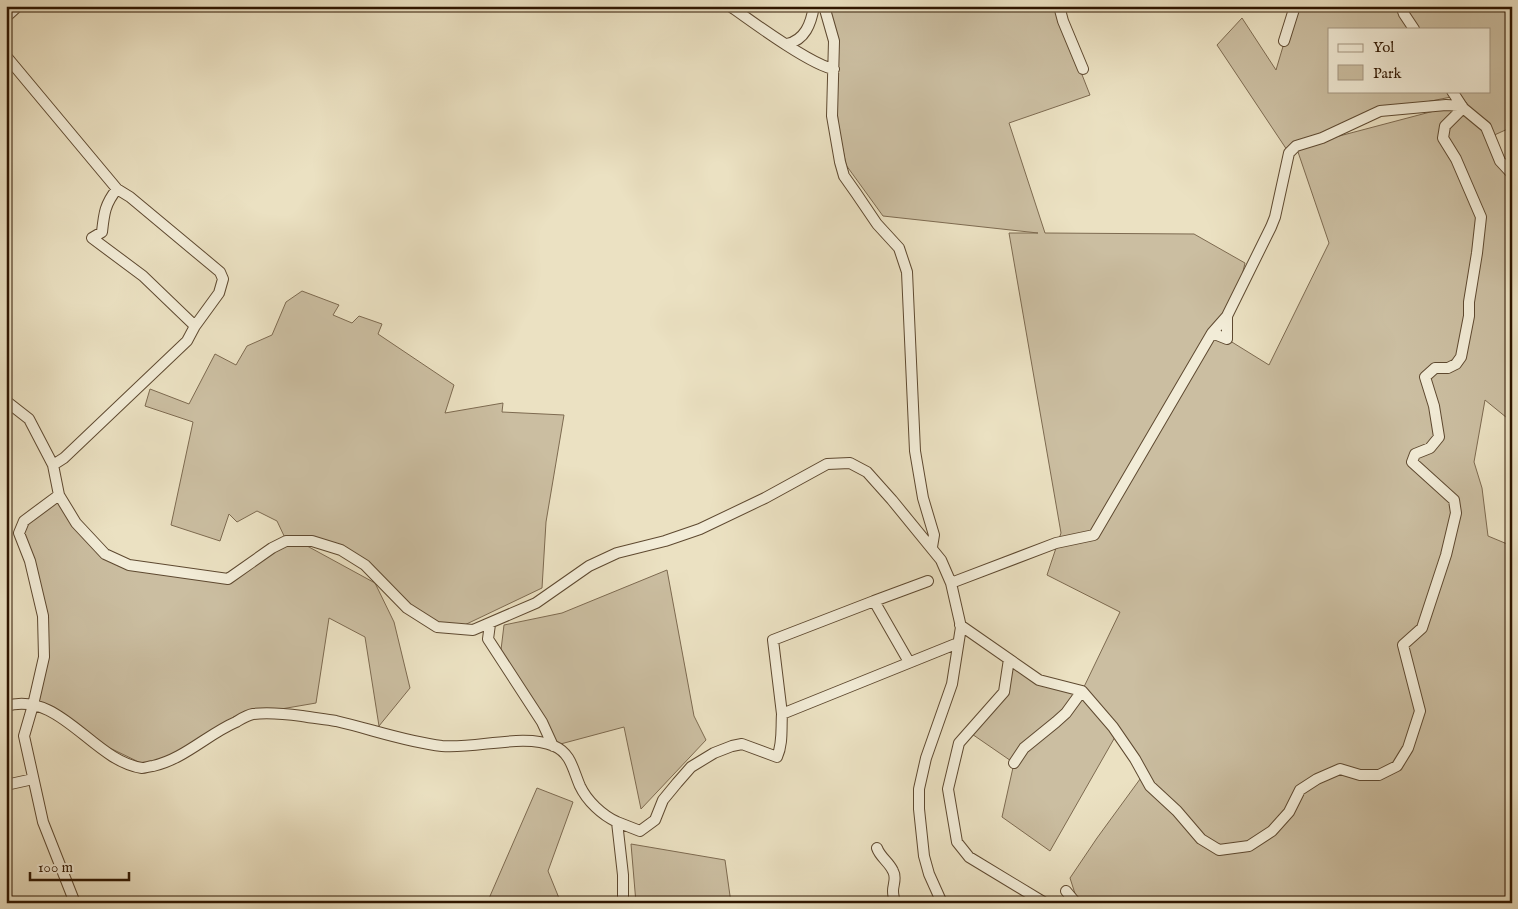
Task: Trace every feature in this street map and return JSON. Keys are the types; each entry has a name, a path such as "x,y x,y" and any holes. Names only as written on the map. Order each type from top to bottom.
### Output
{"street":[{"path":"6,17 18,6"},
{"path":"730,6 787,44 827,68 834,69"},
{"path":"787,44 797,42 806,33 814,6"},
{"path":"824,6 834,41 832,116 844,176 878,224 899,248 907,272 915,451 923,498 934,535 932,547"},
{"path":"1059,6 1063,22 1083,69"},
{"path":"1284,41 1295,6"},
{"path":"1401,6 1413,28"},
{"path":"6,56 117,189 220,272 223,279 219,293 195,326 187,341 64,458 53,465"},
{"path":"1453,92 1463,107 1486,128 1500,161 1512,174"},
{"path":"951,583 1056,543 1094,535 1212,333 1227,316 1271,228 1288,153 1296,146 1322,138 1380,111 1446,104 1463,107"},
{"path":"960,625 1039,680 1082,691 1113,727 1135,759 1150,786 1177,811 1201,839 1219,850 1249,846 1272,831 1289,812 1300,790 1317,779 1340,770 1360,775 1379,775 1397,766 1408,748 1420,710 1403,645 1422,628 1446,555 1456,513 1454,500 1412,462 1415,454 1430,448 1439,437 1434,406 1425,377 1434,368 1448,368 1456,364 1461,357 1469,316 1469,302 1478,253 1481,217 1456,159 1443,138 1445,126 1463,107"},
{"path":"117,189 108,200 102,232 92,238 142,276 195,326"},
{"path":"1212,333 1227,339 1227,316"},
{"path":"6,401 29,419 53,465 59,495 76,523 105,554 128,565 228,579 272,548 286,541 312,540 341,550 365,565 407,608 437,627 473,630 536,603 596,563 617,553 665,542 700,529 765,498 827,464 850,462 867,472 941,560 951,583 960,625 952,684 926,758 919,789 924,856 928,874 942,903"},
{"path":"59,495 24,521 19,533 30,561 43,616 44,657 34,705 24,736 43,822 75,903"},
{"path":"6,706 22,703 43,706 82,732 116,759 143,768 164,763 226,726 252,714 284,714 334,721 411,741 444,746 519,741 538,742 565,752 574,768 581,787 593,805 608,818 640,831 655,820 663,800 691,768 714,753 742,744 752,746 777,757 781,748 782,714 773,640 928,581"},
{"path":"874,601 909,662"},
{"path":"488,639 490,624"},
{"path":"473,630 488,639 537,715 553,746"},
{"path":"782,714 958,643"},
{"path":"1009,659 1004,692 959,743 948,788 957,842 969,857 1045,903"},
{"path":"1014,763 1024,748 1066,713 1082,691"},
{"path":"6,785 34,778"},
{"path":"617,822 623,875 623,903"},
{"path":"877,848 894,872 893,890 895,903"},
{"path":"1066,891 1076,903"}],"green space":[{"path":"829,6 1055,6 1090,95 1009,123 1045,233 1194,234 1245,263 1227,339 1269,365 1329,243 1297,149 1289,153 1217,45 1242,18 1276,70 1295,6 1512,6 1512,127 1490,137 1512,168 1512,422 1485,400 1474,462 1482,488 1488,536 1512,546 1512,895 1502,903 1078,903 1070,878 1143,775 1115,737 1050,851 1002,817 1014,763 969,732 1004,692 1009,659 1039,680 1082,691 1120,612 1047,575 1061,533 1009,233 1038,233 883,216 846,165 838,125 834,41"},
{"path":"302,291 339,305 333,315 352,323 359,316 382,324 378,334 454,385 445,413 503,403 502,412 564,415 546,522 542,588 454,630 431,623 341,550 298,541 375,583 394,622 410,688 379,726 365,637 329,618 316,703 252,714 195,746 145,765 87,737 35,699 43,616 21,528 59,495 105,554 171,571 228,579 286,540 277,521 257,511 237,522 229,514 220,541 171,525 193,422 145,406 150,389 189,404 215,354 236,365 247,346 272,335 286,302"},
{"path":"667,570 694,716 706,740 641,809 624,727 553,746 500,658 504,625 562,613"},
{"path":"537,788 573,802 548,871 561,903 487,903"},
{"path":"631,844 725,860 731,903 636,903"}]}
